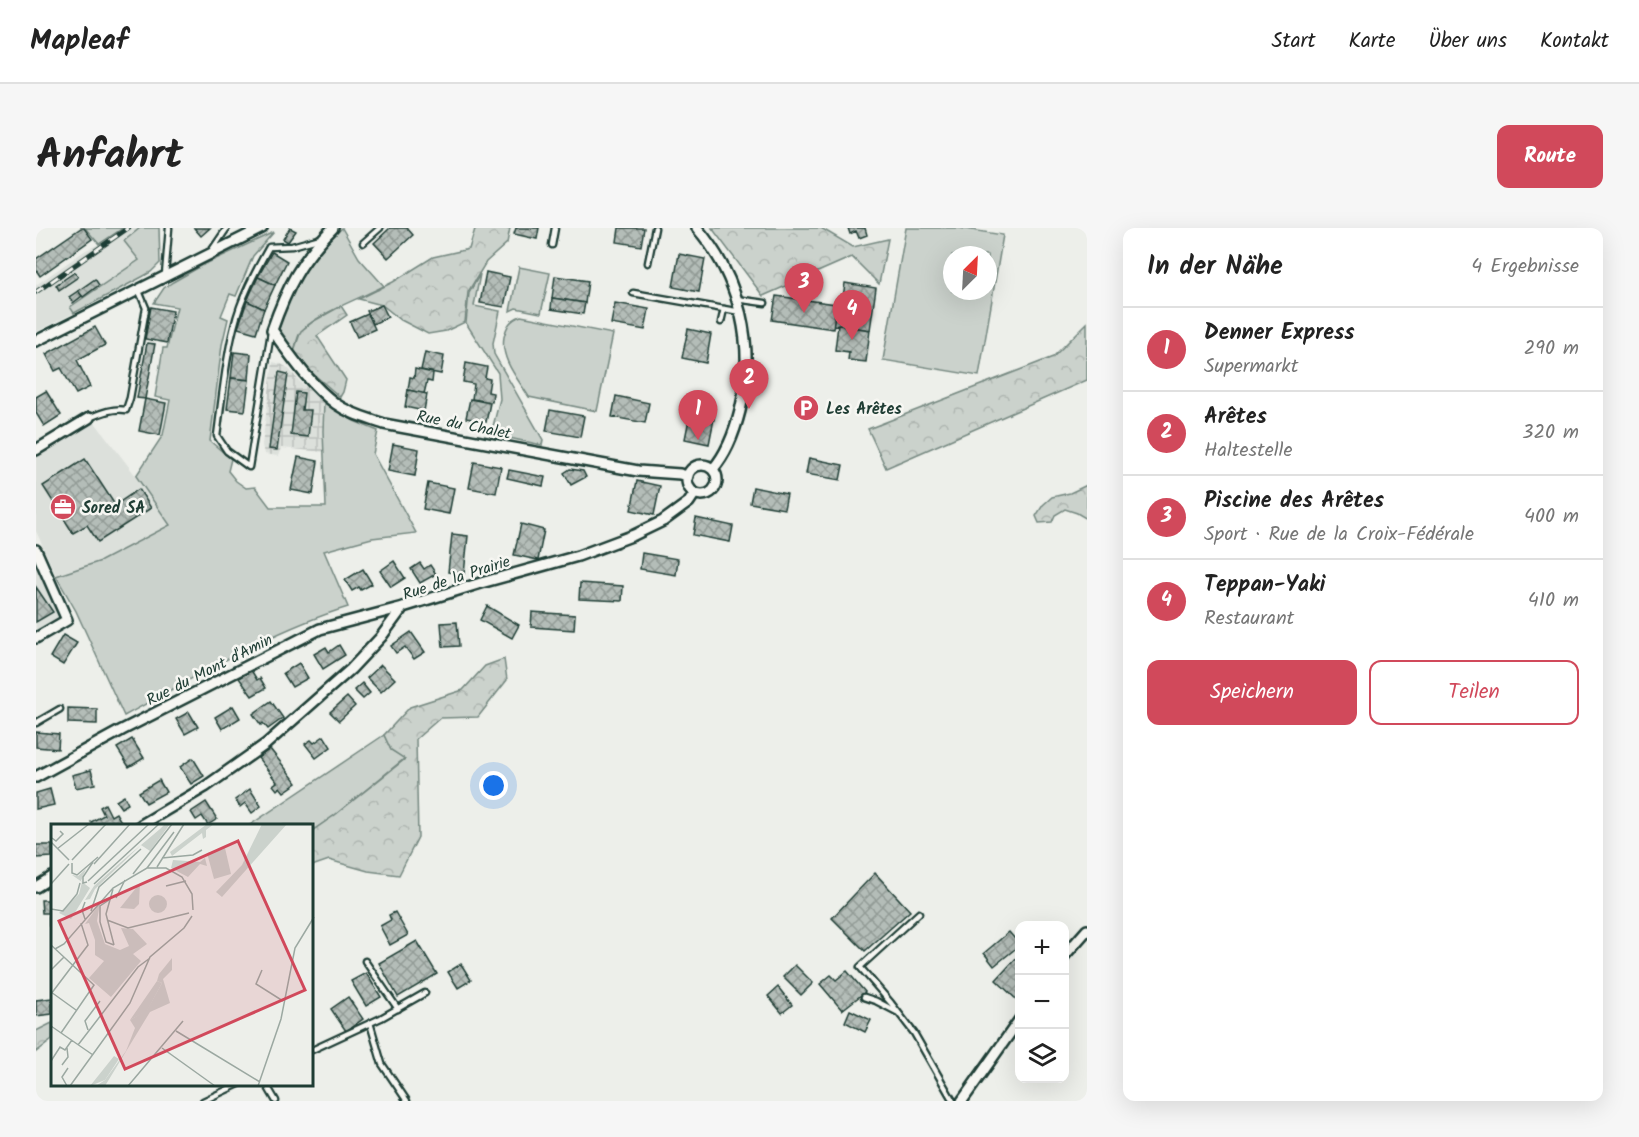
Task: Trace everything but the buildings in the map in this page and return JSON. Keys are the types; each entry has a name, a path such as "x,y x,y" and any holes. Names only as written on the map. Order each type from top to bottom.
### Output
{"street":[{"path":"36,341 262,228"},
{"path":"272,330 283,297 300,267 333,228"},
{"path":"697,228 720,260 731,282 741,312 747,362 743,397 733,433 720,460 712,469"},
{"name":"Rue du Chalet","path":"272,330 305,376 336,404 358,416 384,424 638,471 688,476"},
{"path":"36,450 89,418"},
{"path":"699,465 712,469 717,481 714,490 707,494 695,493 689,486 690,471 699,465"},
{"name":"Rue de la Prairie","path":"143,824 205,787 266,744 351,669 381,637 403,607 578,556 634,535 663,521 689,502 695,493"},
{"path":"36,550 67,620 36,639"},
{"name":"Rue du Mont d'Amin","path":"36,777 122,730 320,629 403,607"},
{"path":"36,887 51,879"},
{"path":"1069,951 1087,930"},
{"path":"962,1101 1015,1026"}],"lane":[{"path":"165,277 169,228"},
{"path":"210,253 227,228"},
{"path":"363,243 380,228"},
{"path":"552,244 555,228"},
{"path":"648,263 655,228"},
{"path":"272,330 249,467 227,451 217,436 234,326 243,299 269,247 292,246 323,238"},
{"path":"89,418 105,411 126,410 146,308 139,291"},
{"path":"633,293 741,312"},
{"path":"736,299 765,303"},
{"path":"721,322 724,309"},
{"path":"36,723 60,709"},
{"path":"920,913 861,967 914,1034 953,1101"},
{"path":"365,961 398,1009"},
{"path":"314,1049 398,1009 425,993"},
{"path":"864,997 876,1000 899,1014"},
{"path":"370,1023 382,1064 407,1101"},
{"path":"203,1101 234,1086"},
{"path":"267,1086 276,1101"}],"shaded area":[{"path":"123,228 140,228 125,241 139,259 70,307 74,313 36,332 36,285 86,250"},
{"path":"273,362 288,368 301,383 324,402 324,452 281,448 278,456 264,454 262,445"},
{"path":"93,420 171,525 101,561 56,576 36,531 36,453"},
{"path":"36,550 67,620 36,638"}],"green space":[{"path":"85,228 123,228 99,244"},
{"path":"140,228 159,228 160,263 151,272 74,313 70,307 139,260 124,241"},
{"path":"342,228 359,258 384,286 315,320 300,333 294,351 278,331 288,304 312,261"},
{"path":"510,228 507,243 486,262 468,292 465,322 446,331 428,334 401,320 382,305 359,299 393,282 433,257 469,249 475,229"},
{"path":"712,228 821,228 853,247 888,239 879,284 852,257 763,296"},
{"path":"906,228 959,228 1003,235 997,270 997,246 943,246 943,300 992,300 979,376 883,360"},
{"path":"274,232 253,256 236,296 230,294 221,316 228,319 222,345 210,441 231,459 228,471 236,481 246,488 255,487 270,507 326,507 324,402 354,421 378,431 373,454 416,533 372,538 324,551 348,607 261,642 124,716 76,611 56,576 101,561 170,525 136,476 163,435 170,400 155,397 163,348 167,348 177,307 154,303 164,288 173,282 203,265"},
{"path":"519,267 550,273 541,313 516,308 510,311"},
{"path":"480,274 474,306 500,311 493,343 494,354 543,440 542,445 491,434 500,399 498,373 466,323 469,293"},
{"path":"341,306 347,315 317,336 346,380 340,397 310,371 294,351 301,331"},
{"path":"521,316 613,334 597,411 529,397 507,361 503,345 508,326 514,319"},
{"path":"1087,323 1087,380 886,468 868,429 1053,357"},
{"path":"1087,485 1087,519 1065,509 1055,515 1052,522 1039,523 1036,516 1052,497 1070,493"},
{"path":"504,659 507,680 478,717 440,718 416,739 418,837 399,875 368,871 329,860 314,865 314,830 405,759 391,750 384,735 410,707 463,690 485,666"},
{"path":"384,735 391,750 405,758 314,830 314,824 251,824"},
{"path":"51,1024 51,1041 36,1052 36,1031"}],"railway":[{"path":"36,292 128,228"}],"place":[{"name":"Piscine des Arêtes","path":"804,313"},
{"name":"Teppan-Yaki","path":"852,340"},
{"name":"Les Arêtes","path":"806,408"},
{"name":"Arêtes","path":"749,409"},
{"name":"Denner Express","path":"698,440"},
{"name":"Sored SA","path":"63,507"}]}
